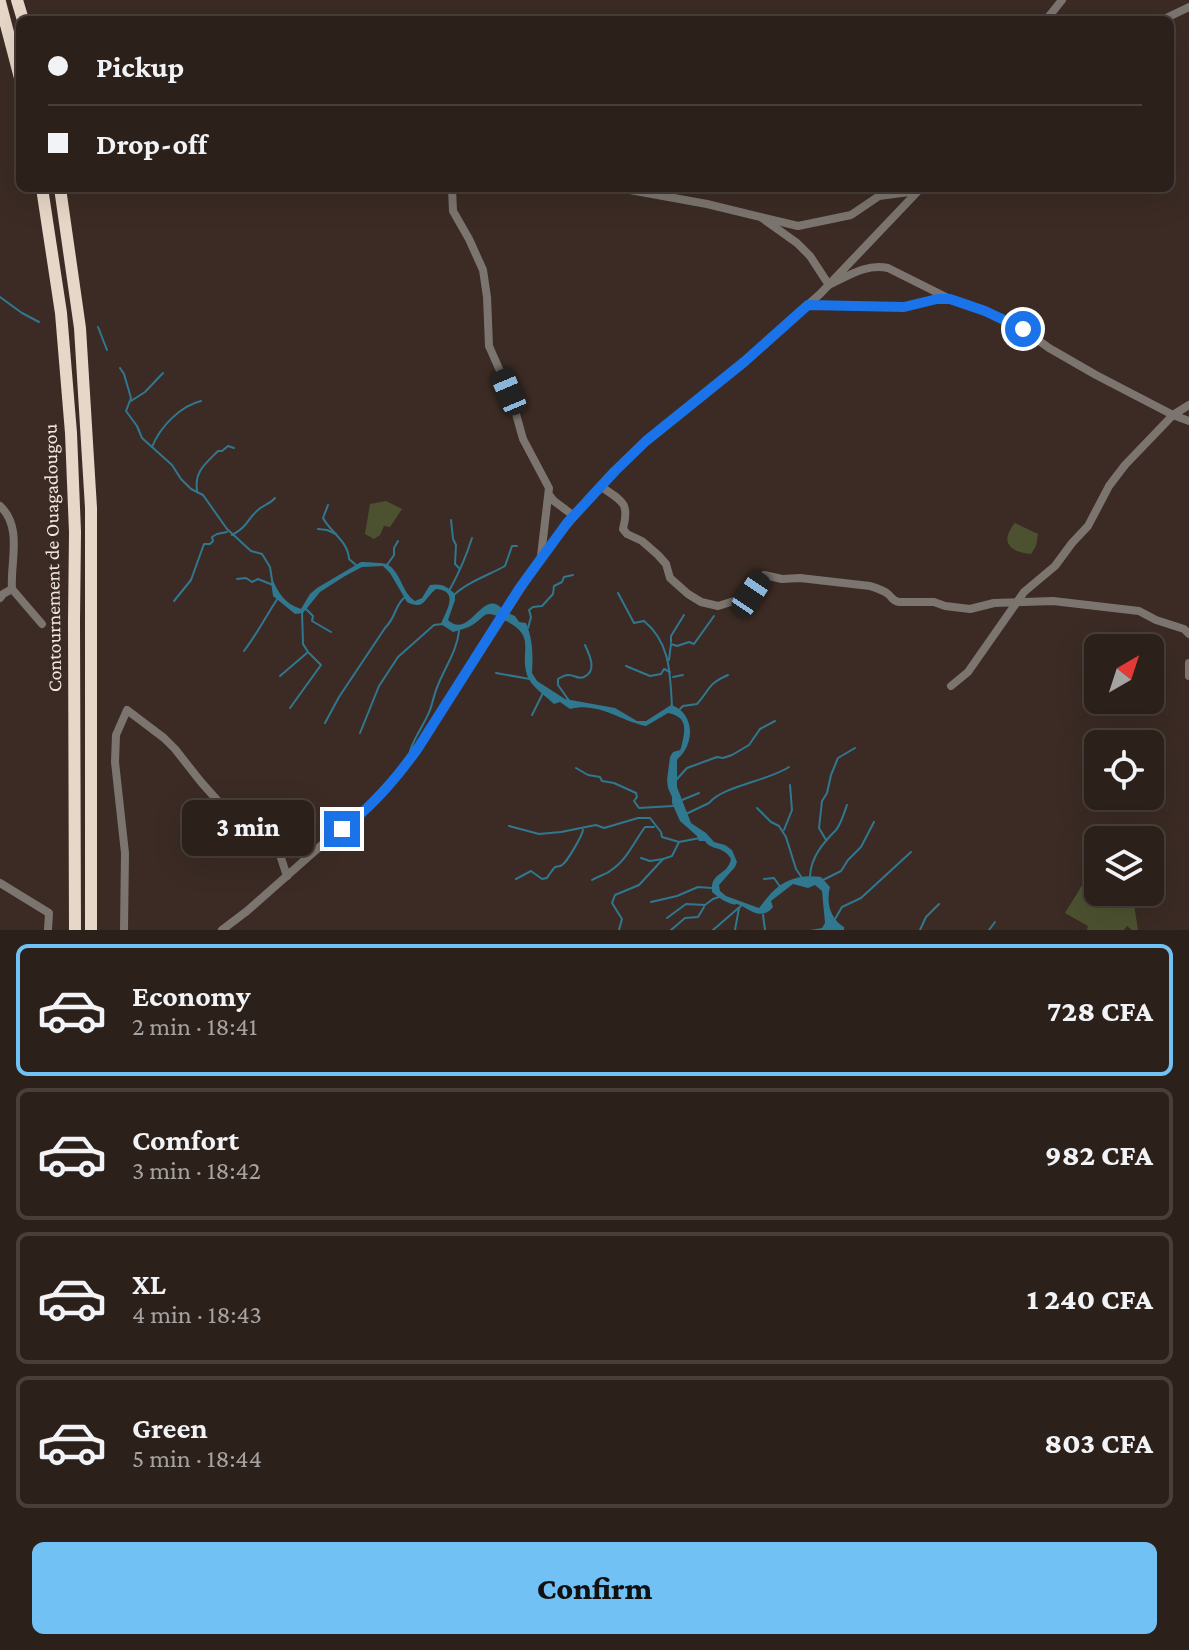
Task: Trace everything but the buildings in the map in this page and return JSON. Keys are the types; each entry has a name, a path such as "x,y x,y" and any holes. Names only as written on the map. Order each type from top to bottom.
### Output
{"highway":[{"path":"0,2 16,63"},
{"name":"Contournement de Ouagadougou","path":"43,192 63,329 71,433 75,532 75,930"},
{"name":"Contournement de Ouagadougou","path":"61,192 80,328 91,508 91,930"}],"street":[{"path":"1049,16 1062,0"},
{"path":"1170,16 1189,7"},
{"path":"452,192 453,211 483,270 489,346 511,396 523,439 549,488 541,557"},
{"path":"641,192 798,226 851,215 879,196 906,192"},
{"path":"222,930 359,816 399,774 541,557 600,486 646,441 744,362 808,305 917,192"},
{"path":"762,218 797,243 810,256 829,285"},
{"path":"829,285 866,268 888,268 950,299 1023,329 1049,348 1189,421"},
{"path":"808,305 904,307 950,299"},
{"path":"951,686 968,672 1024,592 1055,566 1088,526 1109,486 1125,465 1173,415 1189,405"},
{"path":"600,486 624,504 628,512 623,529 627,534 642,541 658,555 666,564 670,578 701,602 718,606 747,597 767,575 870,586 888,593 894,601 934,602 970,609 994,603 1053,601 1139,611 1184,629 1189,634"},
{"path":"549,494 574,516"},
{"path":"0,506 8,515 13,530 12,589 42,624"},
{"path":"0,598 12,589"},
{"path":"1189,663 1189,676"},
{"path":"124,930 125,853 115,762 116,735 127,710 170,744 225,809 261,841 276,843 287,876"},
{"path":"0,883 49,913 48,930"}],"green space":[{"path":"386,501 402,509 390,527 384,526 374,539 365,534 370,504"},
{"path":"1015,523 1038,534 1031,554 1017,551 1009,545 1008,536"},
{"path":"1084,882 1084,906 1134,906 1138,930 1127,926 1124,930 1087,930 1088,926 1065,913"}],"water":[{"path":"361,562 387,564 415,601 422,598 430,585 449,589 455,594 455,600 448,620 456,625 464,624 490,604 497,604 504,611 499,617 487,614 472,625 453,632 441,624 448,608 448,593 436,589 421,604 407,602 383,566 362,567 345,576 320,592 303,613 295,614 273,596 272,578 283,597 301,609 317,588"},
{"path":"508,613 519,622 526,623 532,648 532,673 537,681 565,699 615,708 637,721 646,721 671,705 683,712 689,723 690,737 677,760 677,787 691,823 714,842 732,850 737,862 719,885 720,891 759,908 784,883 805,876 821,877 830,887 832,915 844,930 810,930 822,928 825,923 822,891 815,885 808,888 793,884 771,901 773,907 762,914 727,902 712,892 716,877 726,869 731,859 705,841 699,841 680,821 668,788 670,757 681,748 682,721 668,713 646,726 599,710 570,709 560,702 554,704 529,679 524,638 521,632 504,620"}],"waterway":[{"path":"0,297 39,322"},
{"path":"98,327 107,350"},
{"path":"120,368 131,398 126,411 142,438 172,465 191,489 203,495 227,529 251,551 262,554 270,567 272,580"},
{"path":"131,401 145,392 163,373"},
{"path":"152,447 172,418 186,407 201,401"},
{"path":"197,491 197,479 205,464 218,451 228,446 234,448"},
{"path":"232,535 275,498"},
{"path":"328,505 323,518 346,547 349,559 357,566"},
{"path":"451,520 456,545 455,564 459,568"},
{"path":"318,529 336,534"},
{"path":"174,601 191,580 204,544 210,544 217,534 227,532"},
{"path":"449,591 472,538"},
{"path":"387,565 398,541"},
{"path":"453,596 505,566 512,546 517,546"},
{"path":"528,628 529,610 542,606 553,594 554,586 564,577 573,575"},
{"path":"237,579 246,578 252,582 258,579 273,585"},
{"path":"618,593 634,623 644,621 664,649 672,707"},
{"path":"325,723 405,597"},
{"path":"244,651 278,598"},
{"path":"305,608 313,616 312,621 331,632"},
{"path":"280,676 308,652 303,644 302,611"},
{"path":"671,642 671,636 684,615"},
{"path":"669,660 671,644 694,644 714,616"},
{"path":"360,733 379,686 398,657 434,625 443,624"},
{"path":"410,751 430,710 459,631"},
{"path":"570,702 558,685 558,679 567,675 581,678 591,671 585,645"},
{"path":"290,708 321,665 309,653"},
{"path":"626,666 650,676 661,674 664,669 670,672"},
{"path":"496,673 530,679"},
{"path":"673,677 683,675"},
{"path":"680,709 697,704 712,684 728,675"},
{"path":"532,715 544,691"},
{"path":"677,779 687,768 732,755 749,745 760,729 775,721"},
{"path":"826,840 819,828 822,801 838,758 855,748"},
{"path":"686,814 724,792 789,767"},
{"path":"576,768 636,793 634,801 639,808 673,806"},
{"path":"784,830 792,810 790,785"},
{"path":"682,800 699,793"},
{"path":"810,876 815,857 838,828 847,805"},
{"path":"757,808 779,826 802,878"},
{"path":"509,826 539,834 596,825 604,828 638,818 650,818 662,837 679,842 700,838"},
{"path":"823,880 841,871 861,847 874,822"},
{"path":"592,880 621,862 645,827 654,827"},
{"path":"516,879 531,871 542,879 547,878 555,867 561,866 567,859 583,830"},
{"path":"619,930 622,919 612,903 615,895 639,885 663,859 672,856 679,842"},
{"path":"835,919 842,907 861,898 911,852"},
{"path":"641,858 650,861 663,859"},
{"path":"764,879 774,878 781,888"},
{"path":"651,902 698,887 711,888"},
{"path":"667,918 686,904 705,905 719,897"},
{"path":"920,930 926,917 939,904"},
{"path":"713,930 742,905"},
{"path":"671,930 685,918 698,917 704,907"},
{"path":"735,930 739,908"},
{"path":"763,915 765,930"},
{"path":"989,930 995,922"}],"route":[{"path":"342,829 376,800 399,774 519,589 588,499 646,441 744,362 808,305 904,307 950,299 1023,329"}]}
